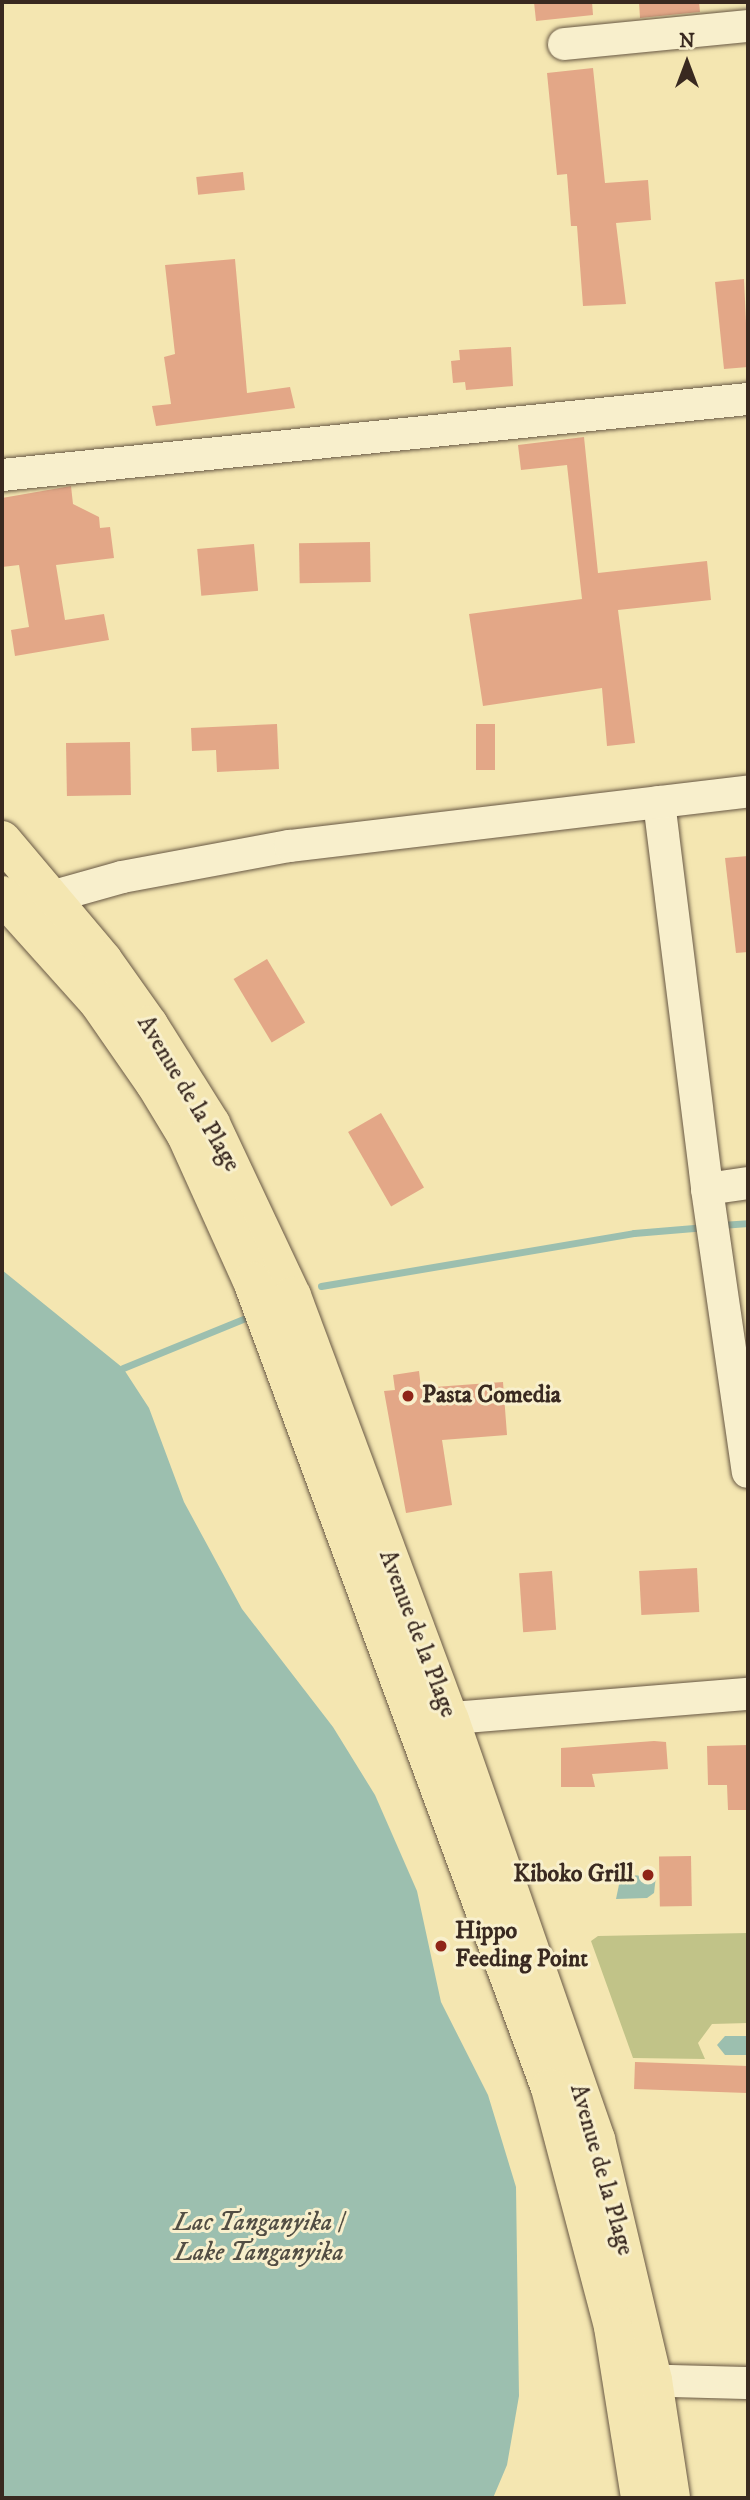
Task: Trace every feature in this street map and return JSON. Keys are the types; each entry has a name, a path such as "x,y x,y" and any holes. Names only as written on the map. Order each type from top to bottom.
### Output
{"main road":[{"name":"Avenue de la Plage","path":"2,841 25,903 149,1024 211,1124 304,1325 433,1720 596,2139 638,2380 671,2498"},
{"name":"Avenue de la Plage","path":"638,2380 640,2498"}],"street":[{"path":"564,44 748,26"},
{"path":"2,475 748,399"},
{"path":"25,903 122,877 290,846 748,791"},
{"path":"659,802 709,1198 748,1472"},
{"path":"709,1198 748,1183"},
{"path":"433,1720 748,1695"},
{"path":"638,2380 748,2383"}],"green space":[{"path":"748,1933 748,2023 712,2024 698,2043 705,2059 633,2058 591,1941 598,1936"}],"water":[{"name":"Lac Tanganyika / Lake Tanganyika","path":"2,1270 123,1368 149,1408 184,1502 242,1609 333,1727 375,1795 417,1891 441,2002 488,2095 516,2187 519,2396 507,2465 493,2498 2,2498"},
{"path":"621,1875 656,1876 654,1893 647,1898 616,1899"},
{"path":"725,2036 748,2036 748,2055 725,2055 717,2045"}],"building":[{"path":"534,2 592,2 593,15 536,21"},
{"path":"639,2 699,2 700,12 640,18"},
{"path":"593,68 605,183 648,180 651,220 616,223 626,304 583,306 577,226 571,226 567,174 557,175 547,73"},
{"path":"243,172 245,190 198,195 196,177"},
{"path":"235,259 247,393 290,387 295,408 156,426 152,406 171,404 164,357 175,354 165,265"},
{"path":"744,279 748,367 724,369 715,282"},
{"path":"511,347 513,386 466,390 465,382 453,383 451,361 460,360 459,350"},
{"path":"584,437 598,573 707,561 711,600 618,610 635,743 607,746 602,688 483,706 469,614 582,599 567,465 521,470 518,445"},
{"path":"71,486 73,504 99,517 100,528 110,527 114,558 56,565 65,620 104,614 109,640 15,656 11,630 29,627 19,565 2,567 2,498"},
{"path":"370,542 371,582 300,583 299,543"},
{"path":"254,544 258,591 201,596 197,549"},
{"path":"277,724 279,769 217,772 216,750 192,751 191,728"},
{"path":"476,724 495,724 495,770 476,770"},
{"path":"130,742 131,795 67,796 66,743"},
{"path":"748,856 748,952 736,953 725,858"},
{"path":"267,959 305,1022 272,1043 234,979"},
{"path":"381,1113 424,1187 391,1206 348,1132"},
{"path":"419,1371 421,1388 503,1382 507,1435 442,1440 452,1505 406,1513 384,1391 395,1390 393,1375"},
{"path":"697,1568 699,1612 641,1615 639,1571"},
{"path":"552,1571 556,1630 523,1632 519,1573"},
{"path":"666,1742 668,1769 592,1774 595,1787 561,1787 561,1748"},
{"path":"748,1745 748,1810 728,1810 727,1785 708,1785 707,1746"},
{"path":"691,1856 692,1906 660,1907 659,1857"},
{"path":"635,2062 748,2066 747,2093 634,2089"}],"waterway":[{"path":"721,1225 748,1223"},
{"path":"321,1286 634,1233 706,1227"},
{"path":"123,1368 243,1319"}],"place":[{"name":"Pasta Comedia","path":"408,1396"},
{"name":"Kiboko Grill","path":"648,1875"},
{"name":"Hippo Feeding Point","path":"441,1946"}]}
